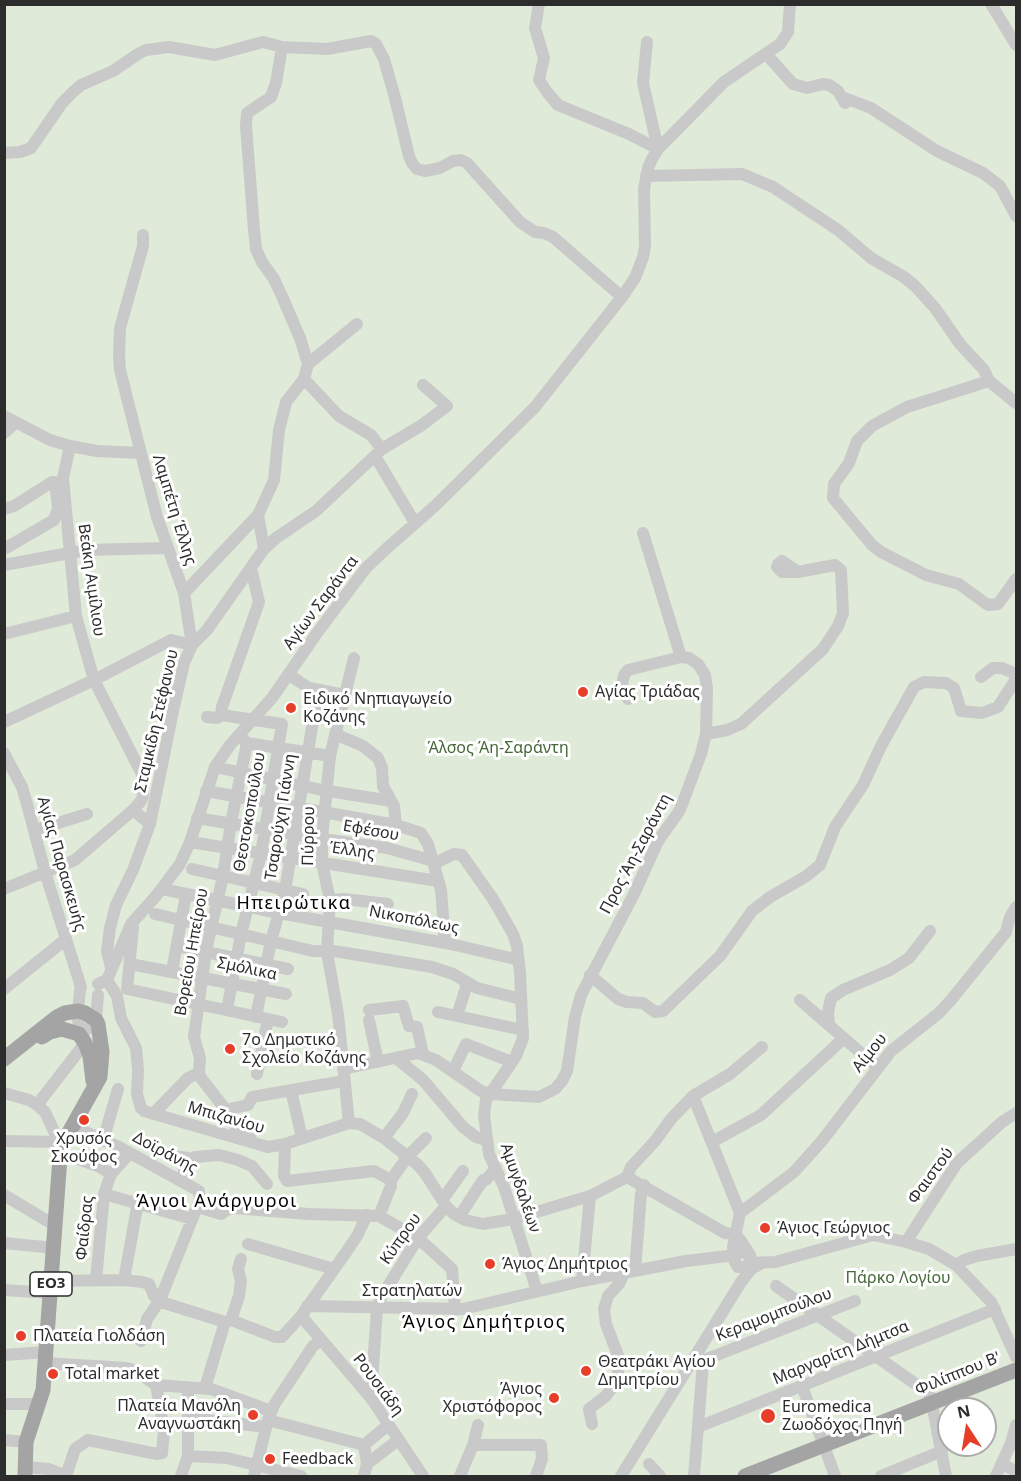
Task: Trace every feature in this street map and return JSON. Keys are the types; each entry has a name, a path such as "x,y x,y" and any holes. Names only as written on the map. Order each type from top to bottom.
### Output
{"main road":[{"path":"4,1059 57,1017 78,1011 96,1020"},
{"name":"ΕΟ3","path":"25,1472 26,1442 40,1404 61,1147 98,1080 101,1068 101,1043 96,1020"},
{"path":"4,1067 50,1032 62,1029 82,1038"},
{"name":"ΕΟ3","path":"82,1038 93,1070 90,1095"},
{"name":"Φιλίππου Β'","path":"745,1476 1017,1370"}],"street":[{"path":"539,4 535,28 544,58 539,80 547,92 558,105 619,129 658,149"},
{"path":"790,4 788,32 780,44 767,55 747,65 724,82 658,149 646,176 742,174 772,187 838,230 871,258 915,286 935,308 960,344 984,370 989,381 1017,404"},
{"path":"991,4 1017,45"},
{"path":"4,153 20,152 31,148 62,103 81,85 113,71 147,50 169,47 215,55 263,42 282,46 338,49 371,41 376,44 384,59 412,163 417,169 425,171 440,168 453,161 461,160 467,163 520,222 535,232 553,237 622,297"},
{"path":"647,42 643,83 658,149"},
{"path":"184,593 258,515 274,480 281,415 286,402 304,379 308,364 295,326 274,279 256,249 246,126 247,113 271,97 275,90 282,46"},
{"path":"767,55 793,84 807,88 823,84 829,85 838,91 844,100 871,108 937,151 983,172 1000,186 1017,216"},
{"name":"Αγίων Σαράντα","path":"92,982 118,955 130,924 162,889 180,864 190,842 215,767 230,745 243,739 255,719 366,568 436,505 535,407 622,297 635,278 643,257 646,176"},
{"path":"141,453 118,354 120,328 143,246 143,235"},
{"path":"308,364 357,324"},
{"path":"304,379 339,416 370,435 415,523"},
{"path":"989,381 907,407 872,426 857,441 849,463 834,484 833,498 857,528 881,552 926,575 959,584 988,605 998,604 1017,579"},
{"name":"Σταμκίδη Στέφανου","path":"92,982 107,951 116,905 134,870 150,824 184,663 192,645 207,630 264,549 276,538 316,511 379,453 447,406 423,385"},
{"path":"4,433 10,419"},
{"name":"Λαμπέτη Έλλης","path":"10,419 50,440 70,446 97,451 141,453 151,497 184,593 192,645"},
{"name":"Βεάκη Αιμίλιου","path":"70,446 63,478 76,616 94,680 144,778 143,796 133,810"},
{"path":"4,509 14,506 55,482 58,508 54,520 4,549"},
{"path":"258,515 264,549"},
{"path":"628,699 622,684 628,670 681,657 643,533"},
{"path":"4,565 70,553 108,549 167,548"},
{"path":"706,734 727,730 741,724 823,649 838,626 843,614 841,570 835,566 798,572"},
{"path":"221,715 259,602 251,568"},
{"path":"4,634 76,616"},
{"path":"4,722 94,680 171,640 192,645"},
{"name":"Προς Άη-Σαράντη","path":"490,1094 539,1097 555,1089 562,1081 570,1055 577,1006 590,975 634,894 658,841 680,810 701,754 706,734 705,675 698,664 689,658 681,657"},
{"name":"Πύρρου","path":"349,1123 338,1014 327,952 330,900 322,863 322,839 330,756 354,658"},
{"path":"981,677 993,668 1002,668 1017,674"},
{"path":"289,675 309,688 345,695"},
{"path":"590,975 618,999 643,1003 655,1012 663,1011 720,956 760,904 798,882 820,865 835,827 863,785 880,746 914,687 924,682 946,683 954,688 961,711 982,713 998,707 1017,679"},
{"name":"Τσαρούχη Γιάννη","path":"252,1097 262,1018 261,989 285,891 318,691"},
{"path":"207,717 217,718 221,715 255,719"},
{"name":"Θεοτοκοπούλου","path":"227,1010 241,934 261,854 282,724 255,719"},
{"path":"335,734 363,746 378,758 382,768 383,786 394,806 396,825"},
{"path":"243,739 278,748 330,756"},
{"name":"Βορείου Ηπείρου","path":"243,739 241,772 223,876 201,976 194,1037 200,1058 199,1073 206,1087 237,1128 259,1145"},
{"name":"Αγίας Παρασκευής","path":"4,753 22,787 66,939 92,982"},
{"path":"215,767 326,791 392,801"},
{"path":"206,791 396,825 421,833 428,844 441,890 445,943"},
{"path":"4,889 75,860 133,810 150,824"},
{"path":"34,830 87,814"},
{"name":"Εφέσου","path":"197,818 387,848 432,861"},
{"name":"Έλλης","path":"190,842 438,881"},
{"name":"Αμυγδαλέων","path":"432,861 439,862 454,854 462,855 493,899 513,934 519,960 522,1044 490,1094 484,1115 486,1140 504,1187 537,1291"},
{"path":"192,869 303,894"},
{"name":"Νικοπόλεως","path":"162,889 445,943 519,960"},
{"path":"172,971 186,895"},
{"path":"330,900 344,899 388,904"},
{"name":"Αίμου","path":"740,1213 794,1172 900,1042 939,1013 951,1000 1011,932 1011,917 1017,907"},
{"path":"155,914 313,951 432,967 466,980 467,984 521,999"},
{"path":"130,924 133,928 127,989 282,1022"},
{"path":"829,1025 828,1012 831,998 843,990 890,970 909,957 930,931"},
{"path":"4,989 66,939"},
{"path":"177,946 288,969"},
{"name":"Σμόλικα","path":"130,964 286,994"},
{"path":"82,1038 78,1011 92,982"},
{"path":"37,1105 96,1020 92,982"},
{"path":"92,982 117,996 121,1018 135,1048 141,1108 153,1114 188,1078 199,1073"},
{"path":"458,1016 467,984"},
{"path":"800,1000 877,1068"},
{"path":"378,1062 369,1015 403,1006 409,1026 417,1027 423,1054"},
{"path":"438,1012 523,1030"},
{"path":"712,1142 761,1115 844,1038"},
{"path":"453,1071 466,1044 512,1062"},
{"path":"349,1123 360,1124 408,1156 425,1173 444,1203 459,1217 483,1224 513,1219 590,1196 627,1177 631,1167 693,1096 730,1074 762,1047"},
{"path":"225,1110 248,1105 252,1097 291,1090 344,1075 378,1062 418,1053 453,1071 481,1091 490,1094"},
{"path":"396,1058 423,1080 463,1127 476,1137 486,1140"},
{"path":"103,1141 118,1089"},
{"path":"291,1090 302,1138"},
{"path":"4,1107 9,1094 37,1105 50,1119 61,1147"},
{"path":"384,1138 403,1113 412,1094"},
{"path":"693,1096 740,1213 735,1234 741,1258 741,1282"},
{"name":"Φαιστού","path":"906,1242 957,1163 1002,1122 1017,1113"},
{"name":"Μπιζανίου","path":"153,1114 268,1147 285,1144 349,1123"},
{"name":"Δοϊράνης","path":"72,1126 130,1153 199,1191 201,1199 195,1213"},
{"path":"4,1290 51,1287 96,1280 124,1280 149,1284 154,1296 160,1300 275,1337 282,1337 304,1311 373,1216 391,1186 391,1180 408,1156 426,1138"},
{"path":"4,1141 61,1147 111,1174"},
{"path":"285,1144 285,1179 298,1180 374,1171 391,1180"},
{"name":"Φαίδρας","path":"96,1280 104,1194 111,1174 130,1153"},
{"path":"173,1156 191,1158 219,1155 233,1158 252,1166 267,1184"},
{"path":"181,1181 191,1158"},
{"path":"459,1217 483,1180 486,1180 495,1168"},
{"name":"Κύπρου","path":"371,1398 377,1308 418,1238 444,1203 463,1171"},
{"path":"627,1177 725,1233 735,1234"},
{"path":"592,1424 590,1409 606,1396 616,1382 618,1373 619,1358 606,1324 604,1309 608,1296 630,1272 644,1185"},
{"path":"104,1194 195,1213 221,1214 234,1208 373,1216 418,1238 452,1269 454,1310"},
{"path":"4,1195 56,1226"},
{"path":"582,1281 590,1196"},
{"path":"124,1280 138,1202"},
{"path":"141,1341 147,1319 160,1300 195,1213"},
{"name":"Στρατηλατών","path":"304,1311 377,1308 454,1310 630,1272 741,1258 780,1261 865,1236 877,1235 929,1249 956,1266 995,1309 1017,1357"},
{"path":"4,1243 54,1248"},
{"path":"248,1244 334,1269"},
{"path":"956,1266 964,1260 977,1256 1017,1249"},
{"path":"621,1476 741,1282 752,1269 741,1258"},
{"path":"205,1388 239,1296 241,1281 238,1269 241,1259"},
{"path":"776,1286 927,1392 930,1396 937,1428"},
{"name":"Κεραμομπούλου","path":"698,1427 702,1363 705,1360 855,1301"},
{"name":"Μαργαρίτη Δήμτσα","path":"698,1427 995,1309"},
{"name":"Ρουσιάδη","path":"304,1311 321,1340 371,1398 421,1475"},
{"path":"255,1471 269,1419 313,1346 321,1340"},
{"path":"4,1355 127,1368 136,1371 156,1385 219,1390 269,1419"},
{"path":"25,1472 49,1468 67,1476 75,1449 88,1440 157,1454 162,1453 165,1430 156,1385"},
{"path":"802,1386 835,1476"},
{"path":"181,1476 188,1456 188,1388"},
{"path":"4,1404 40,1404"},
{"path":"189,1418 269,1419 364,1445"},
{"path":"364,1445 388,1425"},
{"path":"460,1476 473,1445 478,1425"},
{"path":"996,1476 1017,1425"},
{"path":"694,1476 698,1427"},
{"path":"4,1440 26,1442"},
{"path":"366,1470 398,1440"},
{"path":"364,1445 366,1470"},
{"path":"473,1445 541,1445 542,1459 536,1476"},
{"path":"881,1476 937,1453"},
{"path":"188,1456 227,1458 255,1471 301,1476"},
{"path":"943,1457 946,1476"},
{"path":"649,1464 660,1476"},
{"path":"1002,1464 1017,1471"}],"green space":[{"path":"5,5 1016,5 1016,1476 5,1476"}],"place":[{"name":"Αγίας Τριάδας","path":"583,692"},
{"name":"Ειδικό Νηπιαγωγείο Κοζάνης","path":"291,708"},
{"name":"7ο Δημοτικό Σχολείο Κοζάνης","path":"230,1049"},
{"name":"Χρυσός Σκούφος","path":"84,1120"},
{"name":"Άγιος Γεώργιος","path":"765,1228"},
{"name":"Άγιος Δημήτριος","path":"490,1264"},
{"name":"Πλατεία Γιολδάση","path":"21,1336"},
{"name":"Θεατράκι Αγίου Δημητρίου","path":"586,1371"},
{"name":"Total market","path":"53,1374"},
{"name":"Άγιος Χριστόφορος","path":"554,1398"},
{"name":"Πλατεία Μανόλη Αναγνωστάκη","path":"253,1415"},
{"name":"Euromedica Ζωοδόχος Πηγή","path":"768,1416"},
{"name":"Feedback","path":"270,1459"}],"district":[{"name":"Ηπειρώτικα","path":"294,904"},
{"name":"Άγιοι Ανάργυροι","path":"217,1202"},
{"name":"Άγιος Δημήτριος","path":"484,1323"}],"park label":[{"name":"Άλσος Άη-Σαράντη","path":"498,748"},
{"name":"Πάρκο Λογίου","path":"898,1278"}]}
